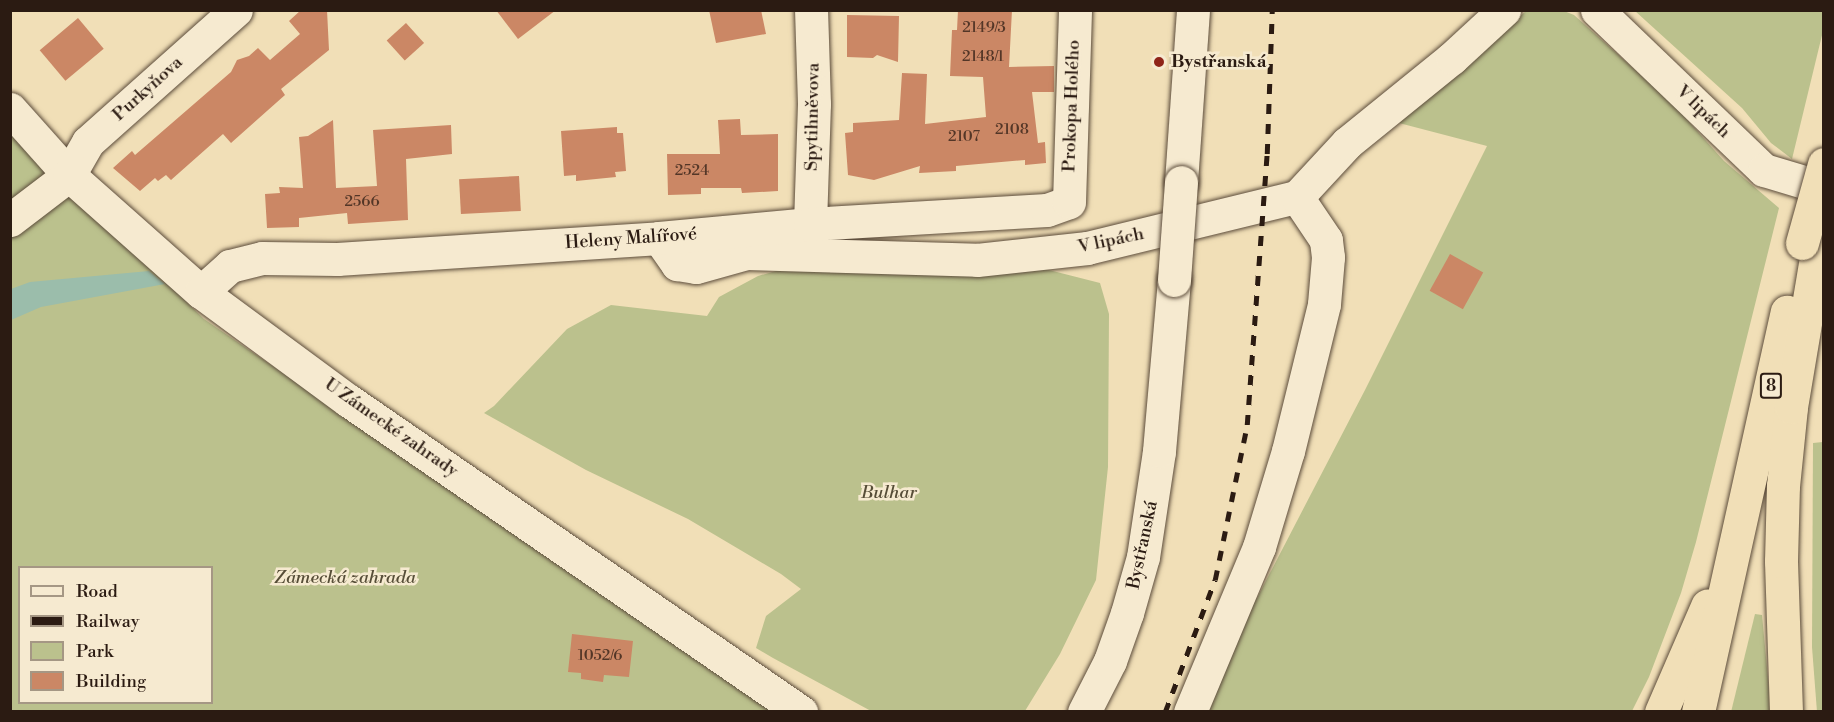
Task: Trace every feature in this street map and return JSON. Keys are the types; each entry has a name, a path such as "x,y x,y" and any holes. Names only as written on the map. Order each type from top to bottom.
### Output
{"highway":[{"name":"8","path":"1698,711 1810,244 1824,164"},
{"path":"1786,711 1781,561 1783,486 1810,244 1824,210"},
{"name":"8","path":"1661,711 1740,530"}],"street":[{"name":"Spytihněvova","path":"810,224 814,104 811,10"},
{"name":"Prokopa Holého","path":"1070,202 1075,10"},
{"name":"Bystřanská","path":"1084,711 1110,661 1127,614 1143,557 1159,451 1174,280 1193,10"},
{"path":"1190,711 1259,548 1288,451 1324,304 1328,257 1326,240 1297,197 1347,143 1452,58 1504,10"},
{"name":"V lipách","path":"1597,10 1764,170 1824,188"},
{"name":"Purkyňova","path":"69,175 88,142 235,11"},
{"name":"U Zámecké zahrady","path":"10,109 69,175 201,292 603,590 801,711"},
{"path":"10,220 69,175"},
{"name":"V lipách","path":"658,238 677,264 696,267 746,253 977,260 1087,248 1297,197"},
{"name":"Heleny Malířové","path":"201,292 231,266 262,258 337,259 658,238 810,224 1047,210 1070,202"}],"green space":[{"path":"1526,11 1564,11 1574,15 1673,104 1724,161 1779,208 1696,542 1681,593 1649,677 1632,711 1188,712 1216,638 1257,598 1365,390 1487,146 1399,123"},
{"path":"1635,11 1823,11 1823,31 1792,159 1771,143 1742,108"},
{"name":"Zámecká zahrada","path":"10,129 204,319 776,711 11,711"},
{"name":"Bulhar","path":"783,269 907,275 1045,269 1100,283 1109,314 1108,467 1096,580 1060,654 1025,711 871,711 773,658 756,648 766,616 801,589 781,574 688,519 586,470 484,413 494,406 567,329 611,305 707,316 719,297 758,276"},
{"path":"1823,442 1824,711 1817,712 1812,647 1813,443"},
{"path":"1755,614 1762,615 1771,711 1731,712"}],"shaded area":[{"path":"149,271 165,284 41,307 11,320 11,289 30,282"}],"building":[{"path":"301,10 327,10 329,50 281,89 285,95 231,143 223,134 171,180 166,175 158,181 155,178 140,191 113,168 132,151 135,155 231,72 237,60 249,56 258,48 270,60 300,34 289,21"},
{"path":"496,10 556,10 518,39"},
{"path":"709,10 761,10 766,34 716,43"},
{"path":"958,10 1012,10 1009,67 1054,66 1054,92 1032,92 1038,143 1045,142 1046,163 1025,165 1025,160 956,166 956,171 919,173 920,166 874,180 848,175 845,133 853,132 853,123 899,120 902,73 927,74 925,124 986,117 983,77 950,76 952,30 957,30"},
{"path":"847,15 899,16 898,62 877,55 873,58 847,57"},
{"path":"78,18 104,49 65,81 40,50"},
{"path":"406,23 424,43 405,60 387,40"},
{"path":"740,119 741,135 778,134 778,191 742,193 741,188 701,188 701,194 668,195 667,154 720,154 718,120"},
{"path":"333,120 336,188 377,186 373,130 451,125 452,154 406,159 408,220 348,224 347,213 299,218 299,227 267,228 265,194 280,193 279,187 303,188 299,137 308,136"},
{"path":"617,127 617,133 623,133 626,171 615,172 616,177 576,181 576,175 564,176 561,131"},
{"path":"519,176 521,211 461,214 459,179"},
{"path":"1450,254 1483,272 1463,309 1430,291"},
{"path":"572,634 633,641 629,677 604,675 603,682 581,679 581,673 568,672"}],"railway":[{"path":"1165,712 1215,580 1247,425 1267,154 1272,10"}],"place":[{"name":"Bystřanská","path":"1159,62"}]}
